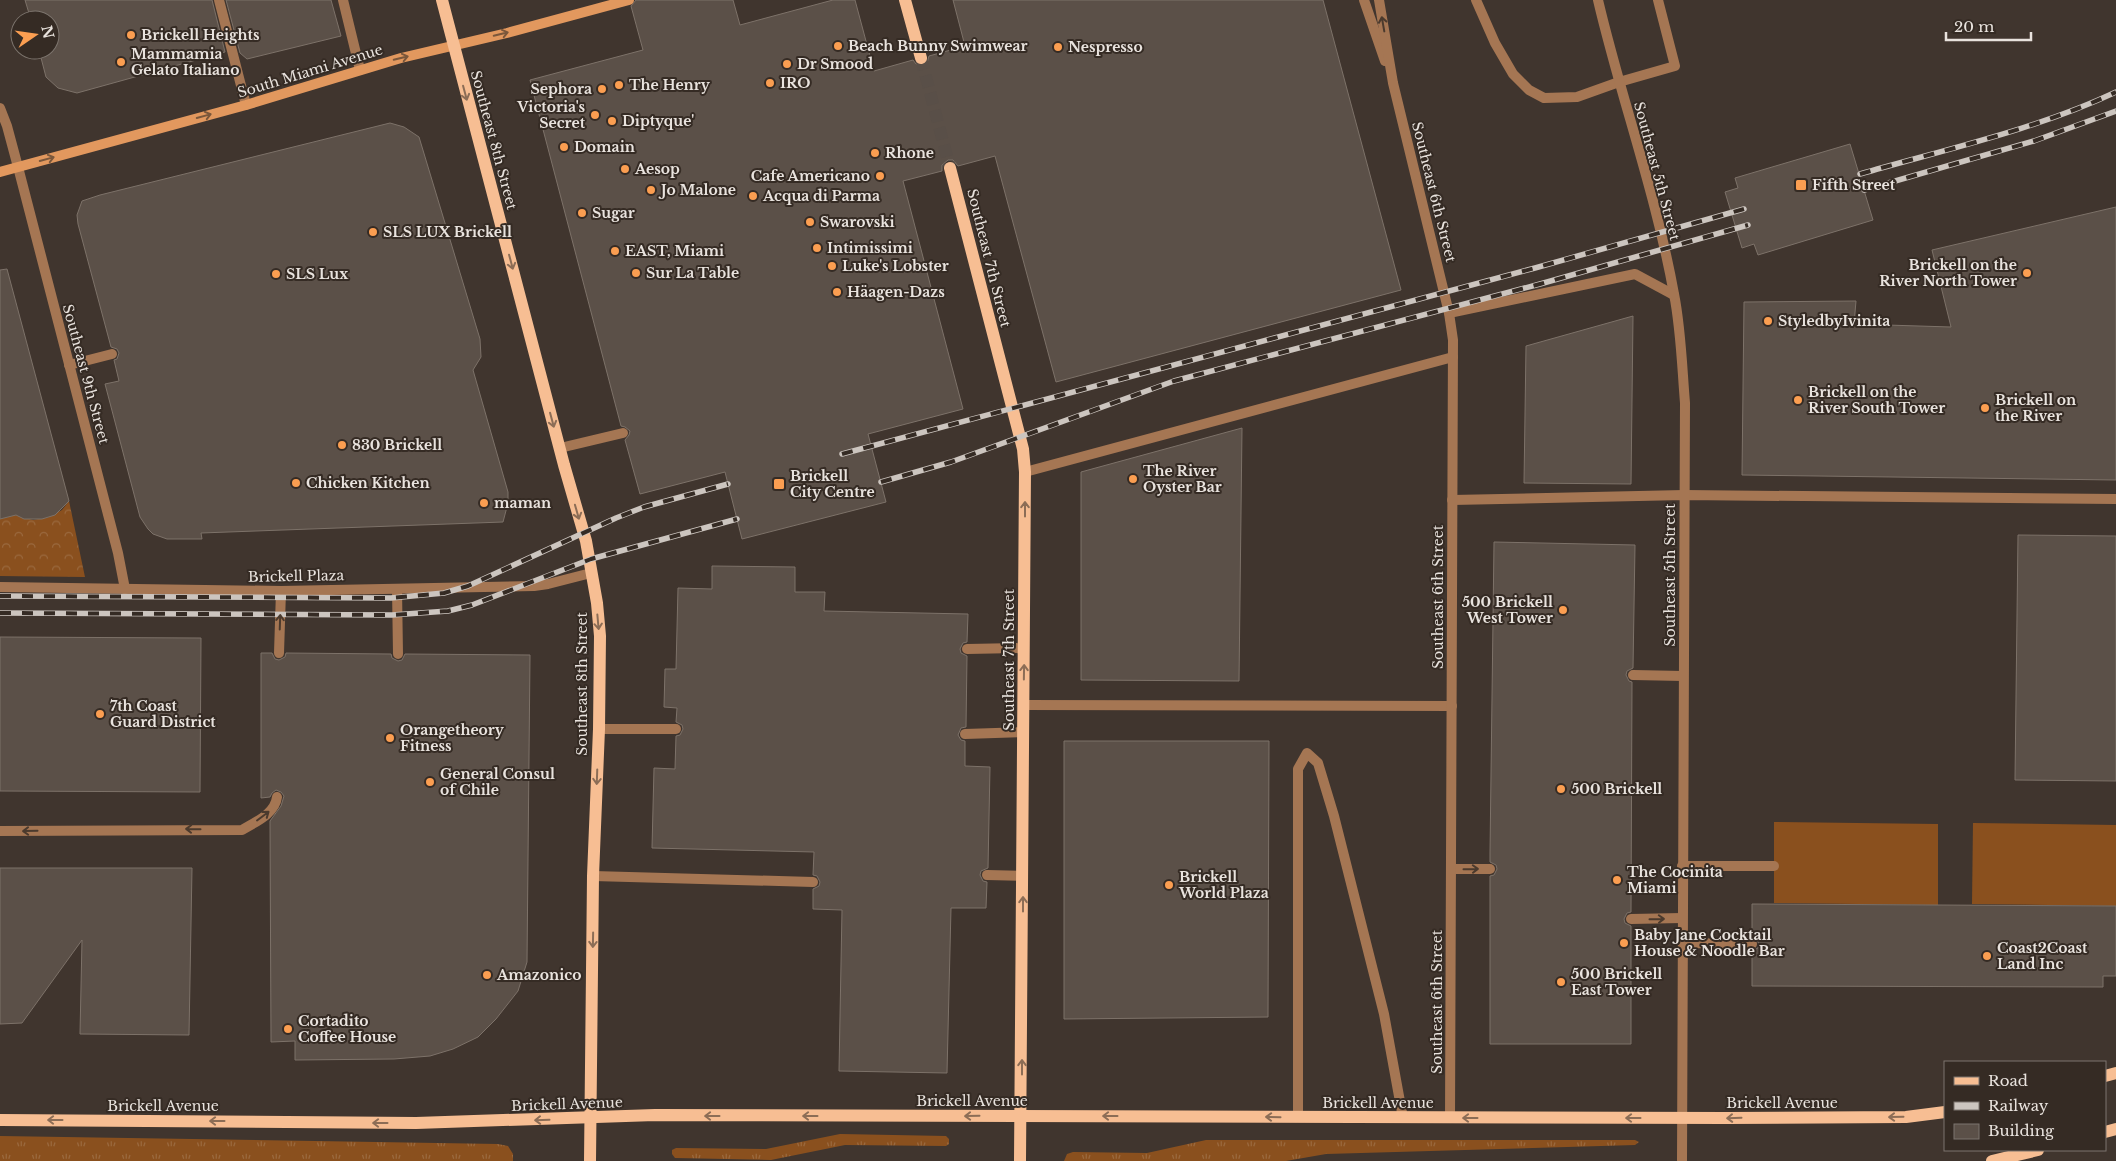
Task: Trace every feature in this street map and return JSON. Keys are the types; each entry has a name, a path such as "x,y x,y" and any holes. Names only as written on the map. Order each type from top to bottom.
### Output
{"main road":[{"name":"Southeast 8th Street","path":"442,0 586,541 597,602 600,636 599,728 593,876 590,1161"},
{"name":"South Miami Avenue","path":"0,172 246,105 360,70 629,0"},
{"path":"906,0 921,58"},
{"name":"Southeast 7th Street","path":"950,168 1023,449 1025,472 1020,1161"},
{"name":"Brickell Avenue","path":"0,1120 416,1123 655,1116 1021,1115 1681,1118 1906,1116 1944,1112"},
{"path":"1992,1161 2034,1151"}],"street":[{"path":"219,0 246,105"},
{"path":"343,0 360,70"},
{"name":"Southeast 6th Street","path":"1364,0 1393,83"},
{"name":"Southeast 6th Street","path":"1379,0 1393,83 1449,313 1453,340 1450,1118"},
{"path":"1476,0 1495,43 1513,74 1529,90 1544,98 1577,97 1619,82 1675,66 1658,0"},
{"name":"Southeast 5th Street","path":"1598,0 1658,220 1674,295 1685,403 1682,1161"},
{"name":"Southeast 9th Street","path":"0,108 8,126 116,546 125,589"},
{"path":"1449,313 1635,274 1674,295"},
{"path":"69,365 112,354"},
{"path":"1025,472 1452,357"},
{"path":"560,448 623,433"},
{"path":"1452,500 1684,495 2116,499"},
{"name":"Brickell Plaza","path":"0,587 281,591 534,586 591,573"},
{"path":"397,589 398,654"},
{"path":"279,653 281,591"},
{"path":"967,649 1024,648"},
{"path":"1632,675 1683,676"},
{"path":"1024,705 1452,706"},
{"path":"599,728 676,729"},
{"path":"965,734 1024,732"},
{"path":"1298,1117 1298,769 1307,753 1318,763 1334,816 1384,1014 1403,1118"},
{"path":"0,831 242,830 265,816 276,805 277,797"},
{"path":"1682,866 1774,866"},
{"path":"1451,870 1490,869"},
{"path":"987,875 1023,876"},
{"path":"593,876 813,882"},
{"path":"1631,919 1682,918"},
{"path":"1682,943 1752,944"}],"green space":[{"path":"69,501 85,577 0,576 0,519 16,515 33,520 49,517 62,510"},
{"path":"1774,822 1938,824 1938,905 1774,903"},
{"path":"1973,823 2116,825 2116,906 1972,904"},
{"path":"840,1134 946,1136 949,1139 949,1144 946,1146 845,1145 771,1160 675,1158 672,1154 672,1150 676,1148 766,1149"},
{"path":"0,1136 498,1144 508,1146 513,1154 513,1161 0,1161"},
{"path":"1206,1140 1635,1140 1639,1142 1635,1145 1326,1154 1286,1161 1064,1161 1067,1154 1073,1152 1147,1153"}],"building":[{"name":"Brickell Heights","path":"25,0 212,0 225,52 77,93 58,88 46,77 42,60 60,60 60,10 28,10"},
{"path":"226,0 331,0 341,36 247,59 240,53"},
{"name":"Brickell City Centre","path":"636,0 733,0 740,25 833,0 855,0 874,71 913,60 916,64 923,66 927,63 929,56 965,46 953,0 1323,0 1401,290 1056,382 995,156 958,166 953,160 948,160 942,165 942,171 903,181 963,409 868,434 886,502 742,539 725,472 640,494 625,440 630,431 621,426 530,80 643,50 631,6"},
{"path":"390,123 404,127 419,137 480,339 481,357 473,370 508,492 508,503 503,522 201,533 202,539 167,539 153,534 140,517 105,384 119,381 114,360 117,359 119,353 117,349 111,347 78,224 77,215 82,201"},
{"path":"1850,144 1873,220 1758,255 1754,244 1742,248 1725,192 1738,188 1735,178"},
{"path":"2116,207 2116,480 1742,475 1744,302 1856,301 1854,324 1951,327 1932,250"},
{"path":"7,269 69,501 55,515 42,519 24,519 16,515 0,519 0,270"},
{"path":"1633,316 1631,484 1524,483 1526,346"},
{"path":"1242,428 1239,681 1081,680 1081,472"},
{"path":"2018,535 2116,536 2116,781 2015,780"},
{"path":"1494,542 1635,545 1633,668 1627,671 1626,675 1629,681 1632,682 1631,912 1627,913 1624,919 1625,923 1631,926 1631,1044 1490,1044 1490,876 1494,875 1497,869 1496,865 1490,862"},
{"path":"712,566 795,567 795,592 825,592 824,611 968,614 967,642 963,643 960,649 961,653 967,656 966,727 961,728 958,735 961,740 965,741 965,766 990,767 988,868 981,871 980,875 983,881 987,882 986,908 951,908 947,1073 839,1071 842,910 813,909 813,889 819,886 820,882 817,876 813,875 814,852 652,848 654,768 675,769 676,736 680,735 683,729 682,725 676,722 677,708 664,707 665,669 676,669 678,588 712,589"},
{"name":"7th Coast Guard District","path":"0,637 201,638 200,792 0,791"},
{"path":"261,653 272,653 275,659 279,660 285,657 286,653 391,654 392,658 398,661 402,660 405,654 530,655 527,962 518,991 496,1019 478,1037 453,1049 430,1056 394,1059 295,1060 295,1041 271,1042 270,821 281,806 284,796 276,790 270,797 261,798"},
{"name":"Brickell World Plaza","path":"1064,741 1269,741 1268,1017 1064,1019"},
{"path":"0,868 192,868 189,1035 80,1034 82,940 22,1023 0,1024"},
{"path":"1752,904 2116,906 2116,976 2103,976 2103,987 1752,986 1752,951 1758,948 1759,944 1756,938 1752,937"}],"tunnel":[{"path":"921,58 950,168"}],"railway":[{"path":"1860,174 2023,128 2116,92"},
{"path":"1864,190 2034,141 2116,111"},
{"path":"842,454 1535,268 1744,209"},
{"path":"881,482 951,462 1174,381 1540,284 1748,225"},
{"path":"0,596 391,598 444,593 468,586 644,507 728,484"},
{"path":"0,613 392,615 448,611 472,605 591,559 737,519"}],"place":[{"name":"Brickell Heights","path":"131,35"},
{"name":"Beach Bunny Swimwear","path":"838,46"},
{"name":"Nespresso","path":"1058,47"},
{"name":"Mammamia Gelato Italiano","path":"121,62"},
{"name":"Dr Smood","path":"787,64"},
{"name":"IRO","path":"770,83"},
{"name":"The Henry","path":"619,85"},
{"name":"Sephora","path":"602,89"},
{"name":"Victoria's Secret","path":"595,115"},
{"name":"Diptyque'","path":"612,121"},
{"name":"Domain","path":"564,147"},
{"name":"Rhone","path":"875,153"},
{"name":"Aesop","path":"625,169"},
{"name":"Cafe Americano","path":"880,176"},
{"name":"Fifth Street","path":"1801,185"},
{"name":"Jo Malone","path":"651,190"},
{"name":"Acqua di Parma","path":"753,196"},
{"name":"Sugar","path":"582,213"},
{"name":"Swarovski","path":"810,222"},
{"name":"SLS LUX Brickell","path":"373,232"},
{"name":"Intimissimi","path":"817,248"},
{"name":"EAST, Miami","path":"615,251"},
{"name":"Luke's Lobster","path":"832,266"},
{"name":"Sur La Table","path":"636,273"},
{"name":"Brickell on the River North Tower","path":"2027,273"},
{"name":"SLS Lux","path":"276,274"},
{"name":"Häagen-Dazs","path":"837,292"},
{"name":"StyledbyIvinita","path":"1768,321"},
{"name":"Brickell on the River South Tower","path":"1798,400"},
{"name":"Brickell on the River","path":"1985,408"},
{"name":"830 Brickell","path":"342,445"},
{"name":"The River Oyster Bar","path":"1133,479"},
{"name":"Chicken Kitchen","path":"296,483"},
{"name":"Brickell City Centre","path":"779,484"},
{"name":"maman","path":"484,503"},
{"name":"500 Brickell West Tower","path":"1563,610"},
{"name":"7th Coast Guard District","path":"100,714"},
{"name":"Orangetheory Fitness","path":"390,738"},
{"name":"General Consul of Chile","path":"430,782"},
{"name":"500 Brickell","path":"1561,789"},
{"name":"The Cocinita Miami","path":"1617,880"},
{"name":"Brickell World Plaza","path":"1169,885"},
{"name":"Baby Jane Cocktail House & Noodle Bar","path":"1624,943"},
{"name":"Coast2Coast Land Inc","path":"1987,956"},
{"name":"Amazonico","path":"487,975"},
{"name":"500 Brickell East Tower","path":"1561,982"},
{"name":"Cortadito Coffee House","path":"288,1029"}]}
